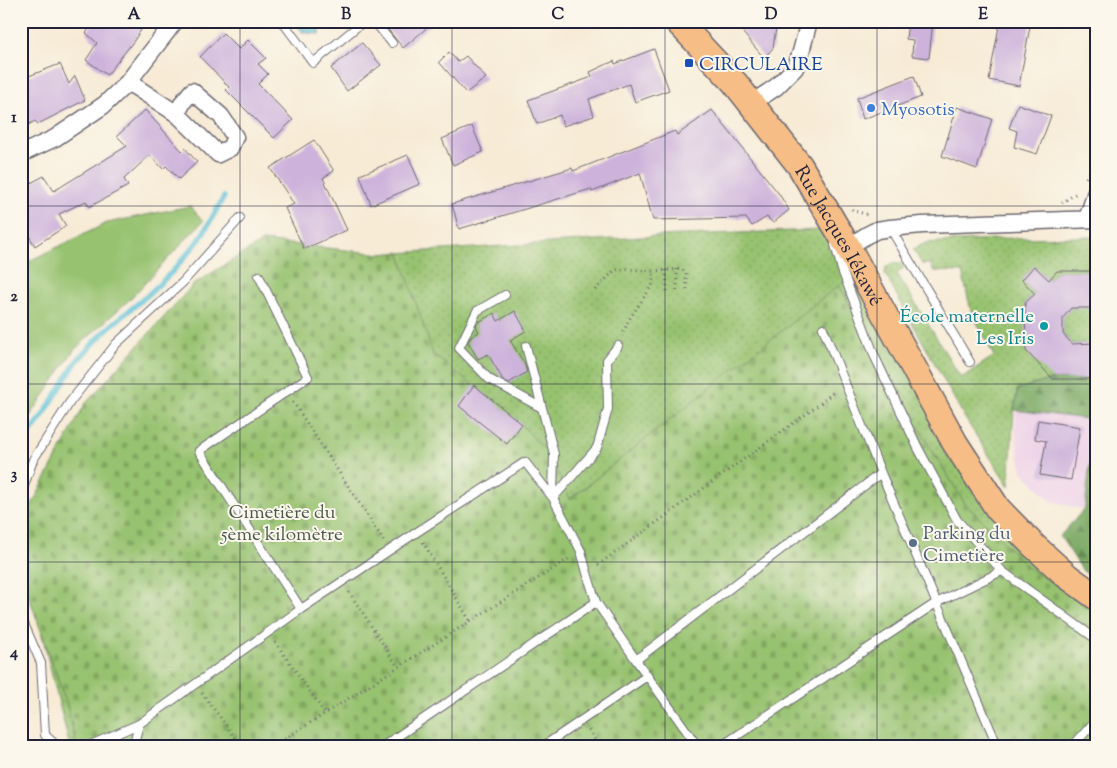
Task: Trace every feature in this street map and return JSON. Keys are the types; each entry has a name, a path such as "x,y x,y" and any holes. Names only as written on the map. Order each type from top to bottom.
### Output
{"main road":[{"name":"Rue Jacques Iékawé","path":"677,21 735,83 800,166 838,208 848,247 955,443 998,509 1067,576 1096,597"}],"street":[{"path":"21,154 55,138 104,105 128,82 175,21"},
{"path":"752,104 776,87 795,68 809,21"},
{"path":"128,82 177,114"},
{"path":"848,247 867,234 890,228 922,225 1091,219 1090,188"}],"lane":[{"path":"282,21 313,63 364,21"},
{"path":"374,21 392,43"},
{"path":"838,208 842,270 876,358 918,448 957,520 1002,571 1096,638"},
{"path":"21,494 33,460 70,402 116,344 183,282 240,218"},
{"path":"890,228 970,362"},
{"path":"259,276 308,377 199,451 302,609"},
{"path":"505,295 477,311 459,348 489,379 542,408"},
{"path":"823,328 881,473 998,747"},
{"path":"526,346 554,454 553,498"},
{"path":"553,498 597,448 608,408 607,360 618,346"},
{"path":"86,747 139,724 302,609 526,462 553,498 581,551 596,602 698,747"},
{"path":"636,660 881,473"},
{"path":"720,747 936,602 1002,571"},
{"path":"382,747 596,602"},
{"path":"21,617 41,662 45,735 58,747"},
{"path":"542,747 647,676"},
{"path":"1072,747 1096,720"},
{"path":"133,747 139,724"}],"path":[{"path":"1090,188 1091,170"},
{"path":"1056,205 1079,192"},
{"path":"838,208 872,216"},
{"path":"677,269 677,292"},
{"path":"595,290 615,270 653,271 680,269 686,272 687,292"},
{"path":"666,270 667,292"},
{"path":"618,346 628,322 653,284 653,271"},
{"path":"586,573 817,406 845,383"},
{"path":"286,391 390,550"},
{"path":"417,532 470,621"},
{"path":"272,747 581,551"},
{"path":"342,582 398,667"},
{"path":"269,632 325,713"},
{"path":"196,684 242,747"},
{"path":"582,720 599,747"}],"shaded area":[{"path":"1096,238 1096,501 1094,512 1051,501 1022,471 1015,429 1019,386 971,311 968,297 980,300 1022,280 1034,266"}],"green space":[{"path":"190,206 203,221 130,299 74,350 21,430 21,265 107,223"},
{"path":"826,212 998,509 1096,597 1096,639 607,558 476,475 382,254 657,236 820,230"},
{"path":"1096,237 1096,271 1057,271 1049,280 1034,266 1022,280 1035,294 1025,303 1053,379 1017,389 1009,486 966,420 885,274 886,267 892,263 901,264 904,268 897,273 961,378 994,356 971,311 962,272 933,271 931,264 922,264 913,249 926,243 1010,238"},
{"name":"Cimetière du 5ème kilomètre","path":"263,241 382,254 399,252 433,354 522,425 549,454 570,499 839,285 903,402 964,502 1030,569 1096,610 1096,747 77,747 67,705 27,591 21,561 21,525 85,404 194,284"},
{"path":"1071,308 1087,308 1096,318 1096,334 1089,343 1072,344 1063,334 1063,318"},
{"path":"1053,379 1096,379 1096,579 1083,571 1060,536 1085,508 1095,420 1014,410 1018,389"},
{"path":"36,598 80,747 70,747 42,635"}],"water":[{"path":"321,21 320,34 303,33 295,22"}],"building":[{"path":"95,21 147,21 107,75 86,60 97,43 86,33"},
{"path":"381,21 435,21 403,48"},
{"path":"733,21 777,21 773,48 764,58"},
{"path":"908,21 933,21 929,58 912,56 913,40 906,39"},
{"path":"1000,21 1031,21 1019,86 989,80"},
{"path":"223,33 239,49 248,40 266,58 258,64 268,74 258,84 293,120 274,138 226,90 229,87 200,57"},
{"path":"362,43 381,65 347,91 331,68"},
{"path":"654,49 669,90 635,102 629,84 589,99 594,116 563,126 560,115 537,124 528,100 592,77 590,72 614,61 615,64"},
{"path":"449,52 458,62 466,56 486,78 466,93 439,62"},
{"path":"60,64 69,84 75,76 85,100 38,124 35,121 21,129 21,79"},
{"path":"914,76 921,97 863,119 857,98"},
{"path":"1018,104 1051,116 1037,154 1014,147 1017,131 1009,128"},
{"path":"957,107 992,119 977,169 942,156"},
{"path":"145,110 182,151 185,148 197,162 179,179 166,166 163,169 150,155 124,179 128,186 89,207 86,201 59,214 66,226 35,246 21,223 21,188 44,176 54,191 127,146 117,136"},
{"path":"712,110 779,194 789,210 773,223 767,217 752,226 746,218 653,220 640,173 592,192 591,189 459,229 452,204 572,168 573,171 675,131 677,135"},
{"path":"472,126 483,152 453,165 442,139"},
{"path":"314,140 334,171 323,178 347,230 304,249 285,208 294,204 270,168"},
{"path":"408,155 420,184 371,205 360,175"},
{"name":"École maternelle Les Iris","path":"1034,266 1049,280 1057,271 1096,271 1096,308 1071,308 1063,318 1063,334 1072,344 1096,343 1096,379 1053,379 1026,351 1025,303 1035,294 1022,280"},
{"path":"515,311 526,331 510,340 525,365 527,372 509,383 503,380 488,354 478,359 468,342 471,337 479,332 476,326 477,323 494,313 498,321"},
{"path":"474,385 522,424 507,444 459,406"},
{"path":"1038,420 1080,427 1071,480 1040,475 1046,441 1035,439"}],"waterway":[{"path":"21,445 42,417 77,361 107,329 148,295 173,271 200,239 224,197"}],"place":[{"name":"CIRCULAIRE","path":"689,63"},
{"name":"Myosotis","path":"871,108"},
{"name":"École maternelle Les Iris","path":"1044,326"},
{"name":"Parking du Cimetière","path":"913,543"}]}
